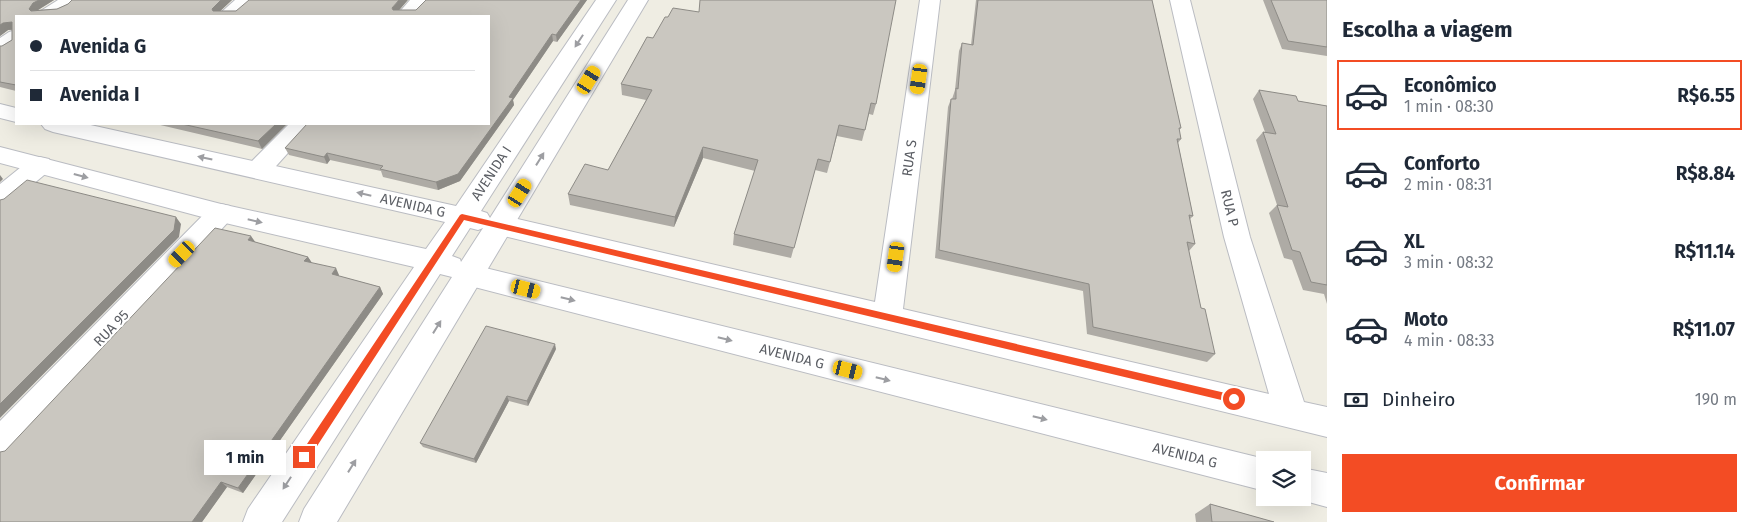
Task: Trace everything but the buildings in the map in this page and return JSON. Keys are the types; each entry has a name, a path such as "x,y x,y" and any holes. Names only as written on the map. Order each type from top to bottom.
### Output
{"street":[{"path":"48,15 71,0"},
{"path":"228,15 247,0"},
{"path":"407,15 421,0"},
{"name":"AVENIDA I","path":"261,522 606,0"},
{"path":"317,522 638,0"},
{"name":"RUA S","path":"888,316 930,0"},
{"name":"RUA P","path":"1180,0 1237,237 1291,413"},
{"path":"0,47 15,37"},
{"path":"0,111 15,115"},
{"name":"AVENIDA G","path":"62,125 90,128 888,316 1327,422"},
{"path":"259,169 301,125"},
{"name":"AVENIDA G","path":"0,155 221,213 434,261 469,275 1256,473"},
{"path":"0,198 40,166"},
{"name":"RUA 95","path":"0,444 221,213"},
{"path":"1311,486 1327,490"}],"route":[{"path":"304,457 462,217 1234,399"}]}
